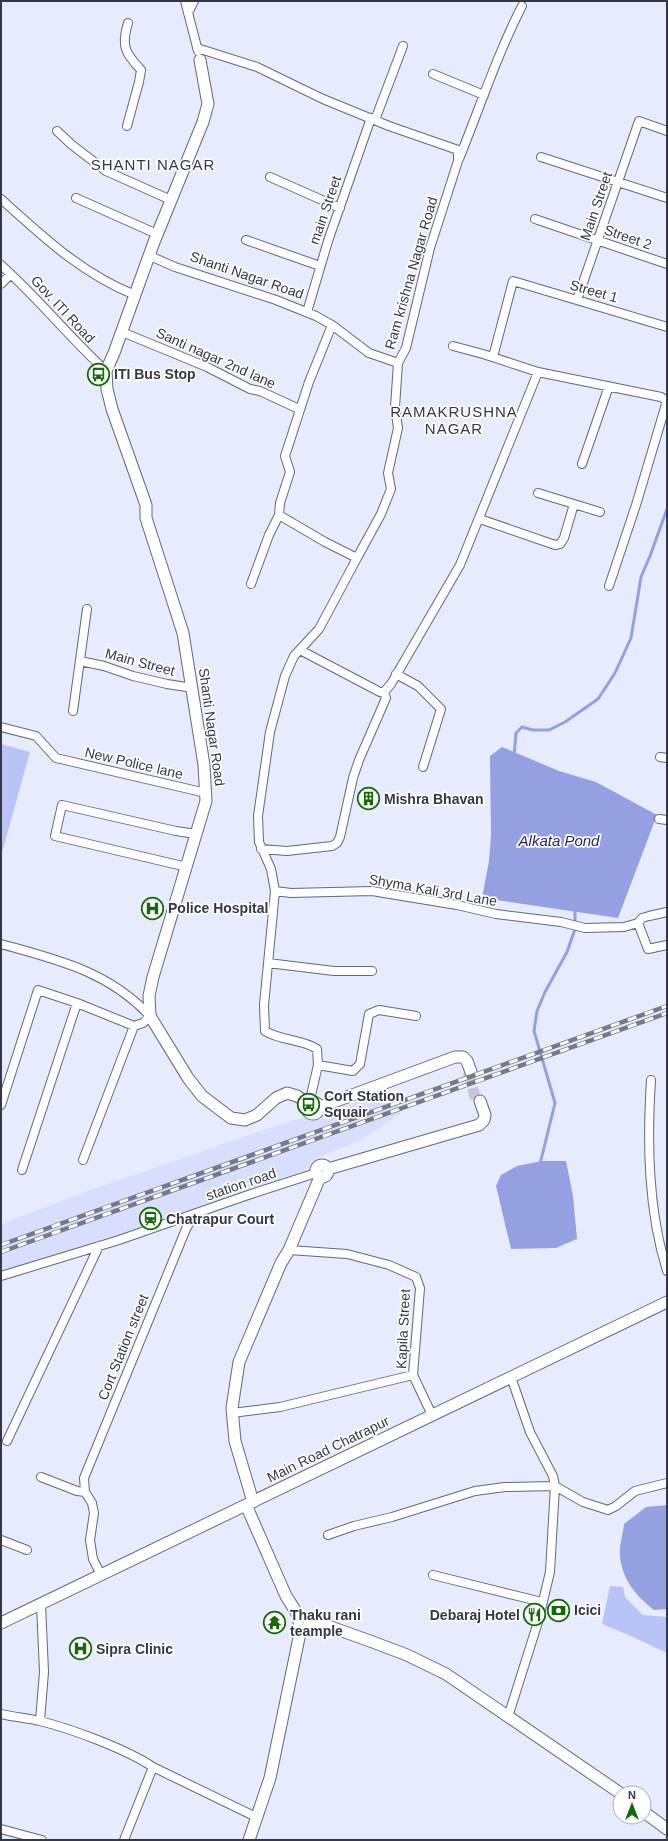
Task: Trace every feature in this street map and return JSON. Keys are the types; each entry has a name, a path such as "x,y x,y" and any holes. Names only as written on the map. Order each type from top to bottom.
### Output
{"street":[{"path":"185,1 200,60"},
{"path":"188,13 194,1"},
{"name":"Ram krishna Nagar Road","path":"318,1065 317,1049 311,1046 274,1037 265,1031 264,1020 268,963 275,891 271,869 259,842 258,816 270,732 285,676 294,656 319,629 380,514 391,489 388,473 398,428 395,406 398,363 406,348 430,248 458,161 508,34 522,6"},
{"path":"127,126 141,70 132,61 125,48 123,38 128,23"},
{"name":"main Street","path":"307,312 320,266 340,208 373,119 404,46"},
{"path":"197,48 257,68 373,119 458,150 458,161"},
{"name":"Shanti Nagar Road","path":"200,60 208,104 203,122 157,234 122,332 106,371 107,389 112,409 146,505 146,518 178,611 183,632 193,688 204,765 206,793 206,801 187,867 153,977 149,996 150,1016 188,1078 202,1096 231,1118 245,1120 257,1115 276,1098 287,1093 297,1096 309,1104"},
{"path":"433,74 484,95"},
{"name":"Main Street","path":"577,300 639,122 667,131"},
{"path":"58,131 72,145 106,171 171,200"},
{"path":"541,157 667,198"},
{"path":"270,177 340,208"},
{"path":"76,198 157,234"},
{"path":"1,199 63,254 92,273 135,295"},
{"name":"Street 2","path":"535,219 667,264"},
{"path":"246,240 320,266"},
{"name":"Shanti Nagar Road","path":"150,256 307,312 332,326"},
{"name":"Gov. ITI Road","path":"1,264 25,286 84,351 106,371"},
{"path":"1,284 11,274"},
{"name":"Street 1","path":"493,357 513,281 667,327"},
{"path":"251,584 269,535 279,515 280,503 290,472 284,456 300,409 332,326"},
{"name":"Ram krishna Nagar Road","path":"332,326 369,353 398,363"},
{"name":"Santi nagar 2nd lane","path":"122,332 207,367 250,389 260,391 300,409"},
{"path":"453,346 538,372 661,397 667,401 636,505 609,586"},
{"path":"384,692 460,565 480,519 538,372"},
{"path":"582,464 609,386"},
{"path":"538,493 600,512"},
{"path":"480,519 555,545 560,544 564,538 574,504"},
{"path":"279,515 325,542 357,558"},
{"path":"73,711 87,609"},
{"path":"300,650 380,692 384,692"},
{"name":"Main Street","path":"80,661 104,666 133,676 193,688"},
{"path":"396,674 418,686 440,709 423,767"},
{"path":"261,849 287,851 332,846 337,843 340,837 353,778 359,760 386,698 384,692"},
{"name":"New Police lane","path":"1,727 36,736 56,758 206,793"},
{"path":"187,867 55,836 62,805 176,831 196,834"},
{"name":"Shyma Kali 3rd Lane","path":"275,891 372,891 457,905 496,914 569,924 585,928 624,927 638,923 642,918 667,912"},
{"path":"638,923 648,949 667,945"},
{"path":"1,944 81,968 128,995 150,1016 143,1023 134,1026 77,1003 38,990 1,1105"},
{"path":"268,963 334,970 372,971"},
{"path":"22,1170 77,1003"},
{"path":"416,1016 379,1010 369,1014 360,1064 354,1070 318,1065 307,1108 310,1113 314,1114 319,1109 455,1057 463,1057 467,1060 469,1072"},
{"path":"84,1160 134,1026"},
{"path":"651,1080 649,1113 650,1180 655,1218 667,1271"},
{"path":"249,1840 270,1778 303,1623 286,1596 249,1503 235,1442 232,1413 240,1362 281,1263 289,1250 323,1171 332,1163 478,1121 481,1118 481,1114 478,1102"},
{"name":"station road","path":"1,1276 99,1246 323,1171"},
{"name":"Cort Station street","path":"85,1492 84,1478 142,1333 186,1229 195,1214"},
{"path":"7,1441 83,1284 99,1246"},
{"name":"Kapila Street","path":"289,1250 347,1254 389,1265 416,1277 420,1288 413,1375 432,1415"},
{"name":"Main Road Chatrapur","path":"1,1623 667,1302"},
{"path":"232,1413 280,1407 413,1375"},
{"path":"508,1717 529,1652 550,1572 555,1486 553,1476 530,1432 511,1377"},
{"path":"41,1477 77,1492 85,1492 92,1503 94,1513 90,1540 94,1558 101,1575"},
{"path":"328,1535 354,1526 392,1517 475,1490 505,1487 555,1486 583,1502 608,1510 616,1506 635,1491 667,1483"},
{"path":"1,1540 27,1550"},
{"path":"433,1575 542,1602"},
{"path":"40,1721 44,1672 41,1604"},
{"path":"303,1623 328,1626 407,1655 446,1674 581,1765 612,1788"},
{"path":"1,1714 40,1721 89,1738 131,1756 256,1817"},
{"path":"124,1840 153,1768"},
{"path":"652,1818 667,1829"},
{"path":"1,1829 42,1840"}],"shaded area":[{"path":"1,744 30,752 1,856"},
{"path":"395,1096 400,1114 359,1141 315,1159 309,1169 155,1224 1,1272 1,1224 93,1189 281,1124 363,1100"},
{"path":"610,1586 623,1587 625,1597 643,1615 667,1617 667,1653 602,1624"}],"water":[{"name":"Alkata Pond","path":"502,747 559,771 596,782 657,815 618,918 482,898 489,861 491,836 490,756"},
{"path":"542,1161 566,1161 573,1196 577,1239 556,1248 511,1249 496,1186 501,1175 517,1166"},
{"path":"667,1505 667,1609 654,1610 641,1599 627,1580 621,1564 620,1552 624,1524 646,1507"}],"waterway":[{"path":"514,755 516,733 522,727 533,730 549,730 565,722 598,699 615,673 631,638 641,577 667,509"},
{"path":"540,1164 555,1103 534,1031 537,1011 545,992 567,952 575,929 575,908"}],"tunnel":[{"path":"468,1072 477,1103"}],"railway":[{"path":"1,1245 667,1006"},
{"path":"1,1252 667,1013"}],"place":[{"name":"ITI Bus Stop","path":"99,374"},
{"name":"Mishra Bhavan","path":"369,799"},
{"name":"Police Hospital","path":"152,908"},
{"name":"Cort Station Squair","path":"309,1104"},
{"name":"Chatrapur Court","path":"150,1219"},
{"name":"Icici","path":"558,1610"},
{"name":"Debaraj Hotel","path":"535,1615"},
{"name":"Thaku rani teample","path":"275,1623"},
{"name":"Sipra Clinic","path":"80,1649"}],"district":[{"name":"SHANTI NAGAR","path":"153,165"},
{"name":"RAMAKRUSHNA NAGAR","path":"454,420"}]}
